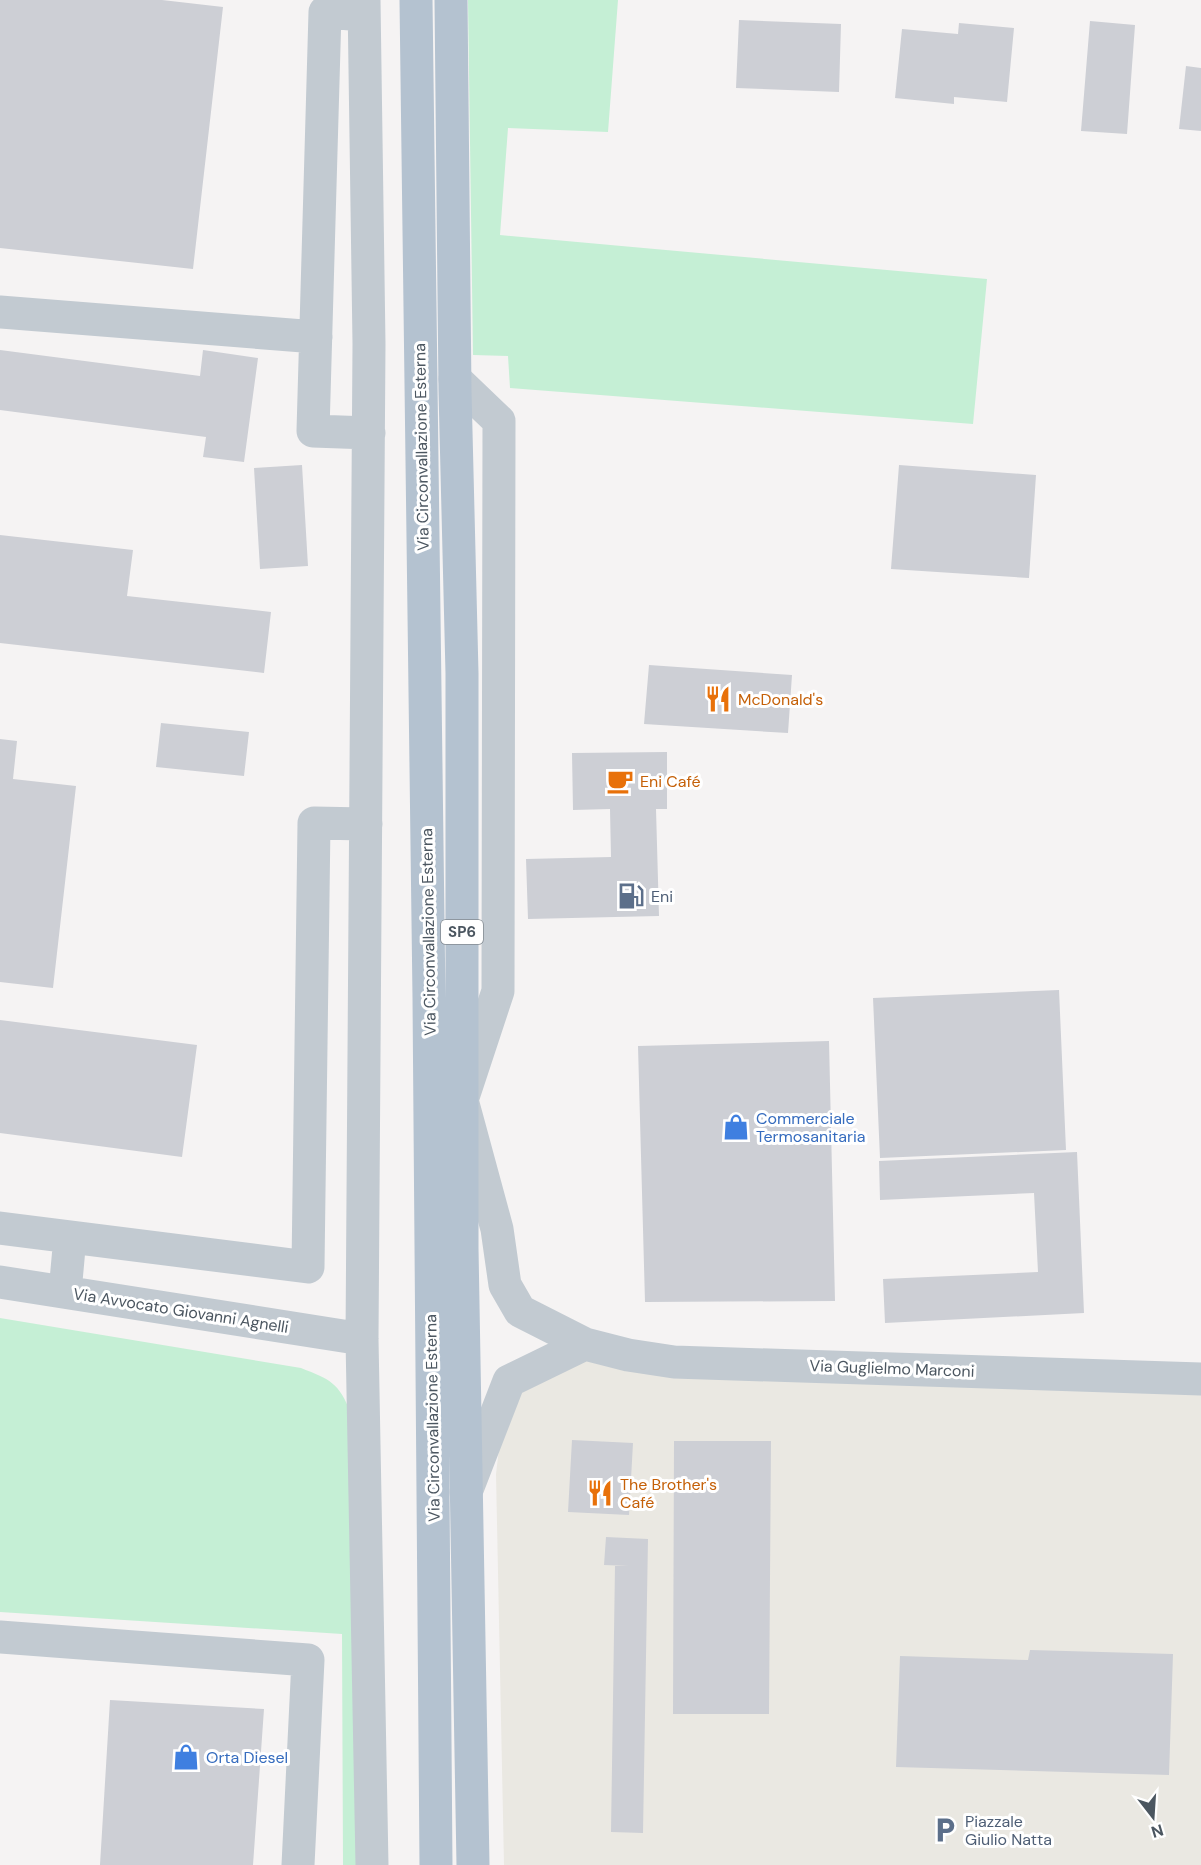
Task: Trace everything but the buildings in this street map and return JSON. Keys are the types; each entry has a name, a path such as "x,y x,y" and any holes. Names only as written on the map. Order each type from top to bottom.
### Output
{"main road":[{"name":"Via Circonvallazione Esterna","path":"416,0 429,998 436,1865"},
{"name":"Via Circonvallazione Esterna","path":"451,0 455,379 462,673 465,1492 473,1865"}],"street":[{"path":"369,434 313,431 325,12 364,7 369,434 362,1339 372,1865"},
{"path":"0,312 316,337"},
{"path":"0,1228 308,1267 314,823 366,824"},
{"name":"Via Circonvallazione Esterna","path":"462,1100 497,1229 505,1285"},
{"path":"65,1292 70,1237"},
{"name":"Via Avvocato Giovanni Agnelli","path":"0,1282 362,1339"},
{"name":"Via Guglielmo Marconi","path":"505,1285 520,1311 585,1344 628,1355 674,1362 1201,1379"},
{"path":"465,1492 509,1381 585,1344"},
{"path":"0,1637 308,1660 298,1865"}],"shaded area":[{"path":"586,1347 1201,1390 1201,1865 504,1865 496,1474 506,1390"}],"green space":[{"path":"468,0 618,0 608,132 508,128 500,235 987,279 973,424 510,388 508,356 473,355"},
{"path":"0,1318 301,1368 327,1379 342,1395 351,1413 361,1865 343,1865 342,1634 0,1612"}],"place":[{"name":"McDonald's","path":"718,699"},
{"name":"Eni Café","path":"620,781"},
{"name":"Eni","path":"631,896"},
{"name":"Commerciale Termosanitaria","path":"736,1127"},
{"name":"The Brother's Café","path":"600,1493"},
{"name":"Orta Diesel","path":"186,1757"},
{"name":"Piazzale Giulio Natta","path":"945,1830"}]}
